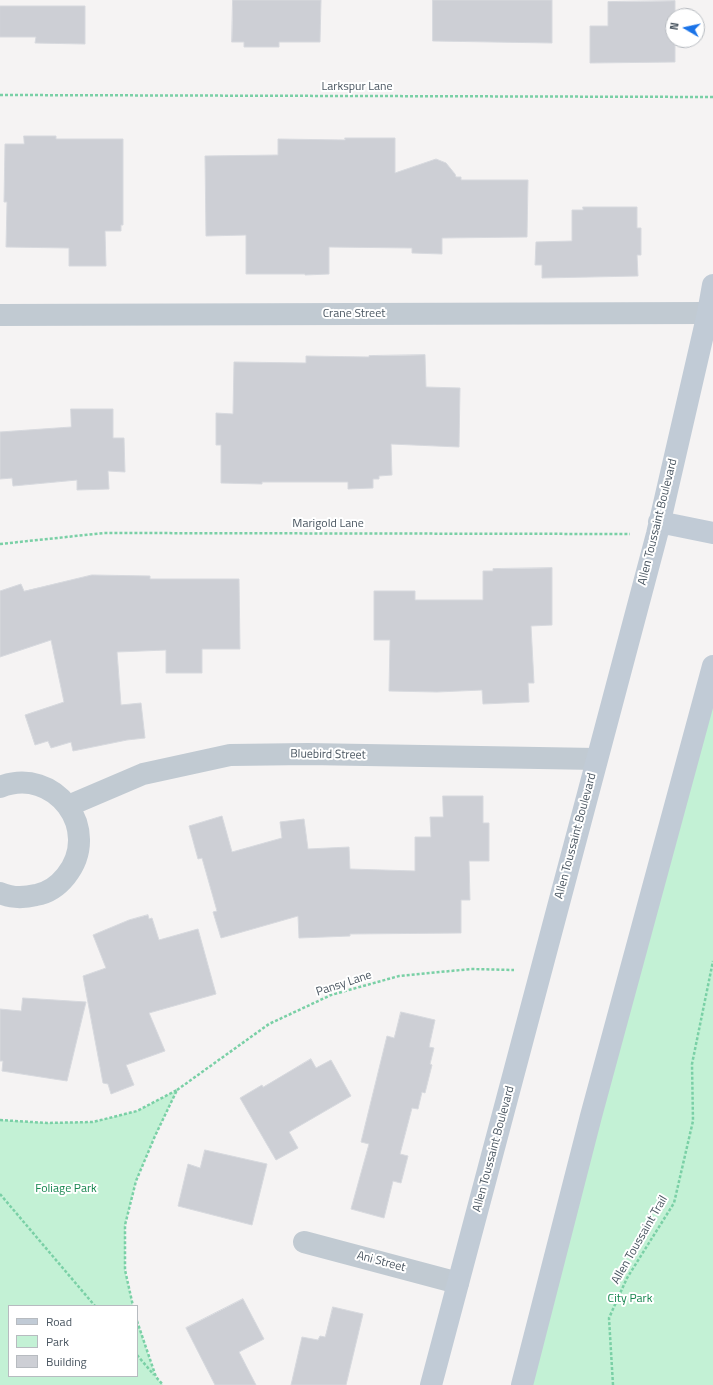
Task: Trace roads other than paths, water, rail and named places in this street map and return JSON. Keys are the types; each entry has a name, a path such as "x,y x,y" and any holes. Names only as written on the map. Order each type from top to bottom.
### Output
{"main road":[{"name":"Allen Toussaint Boulevard","path":"431,1385 658,528 708,313 713,285"},
{"path":"658,528 713,532"},
{"path":"522,1385 591,1116 713,666"}],"street":[{"name":"Crane Street","path":"0,315 708,313"},
{"name":"Bluebird Street","path":"68,806 143,774 230,755 308,754 596,759"},
{"path":"0,787 10,783 28,782 47,787 62,798 68,806 73,813 79,831 79,850 72,869 60,884 44,894 25,898 5,896 0,893"},
{"name":"Ani Street","path":"304,1242 458,1283"}],"park label":[{"name":"Foliage Park","path":"66,1189"},
{"name":"City Park","path":"630,1299"}]}
